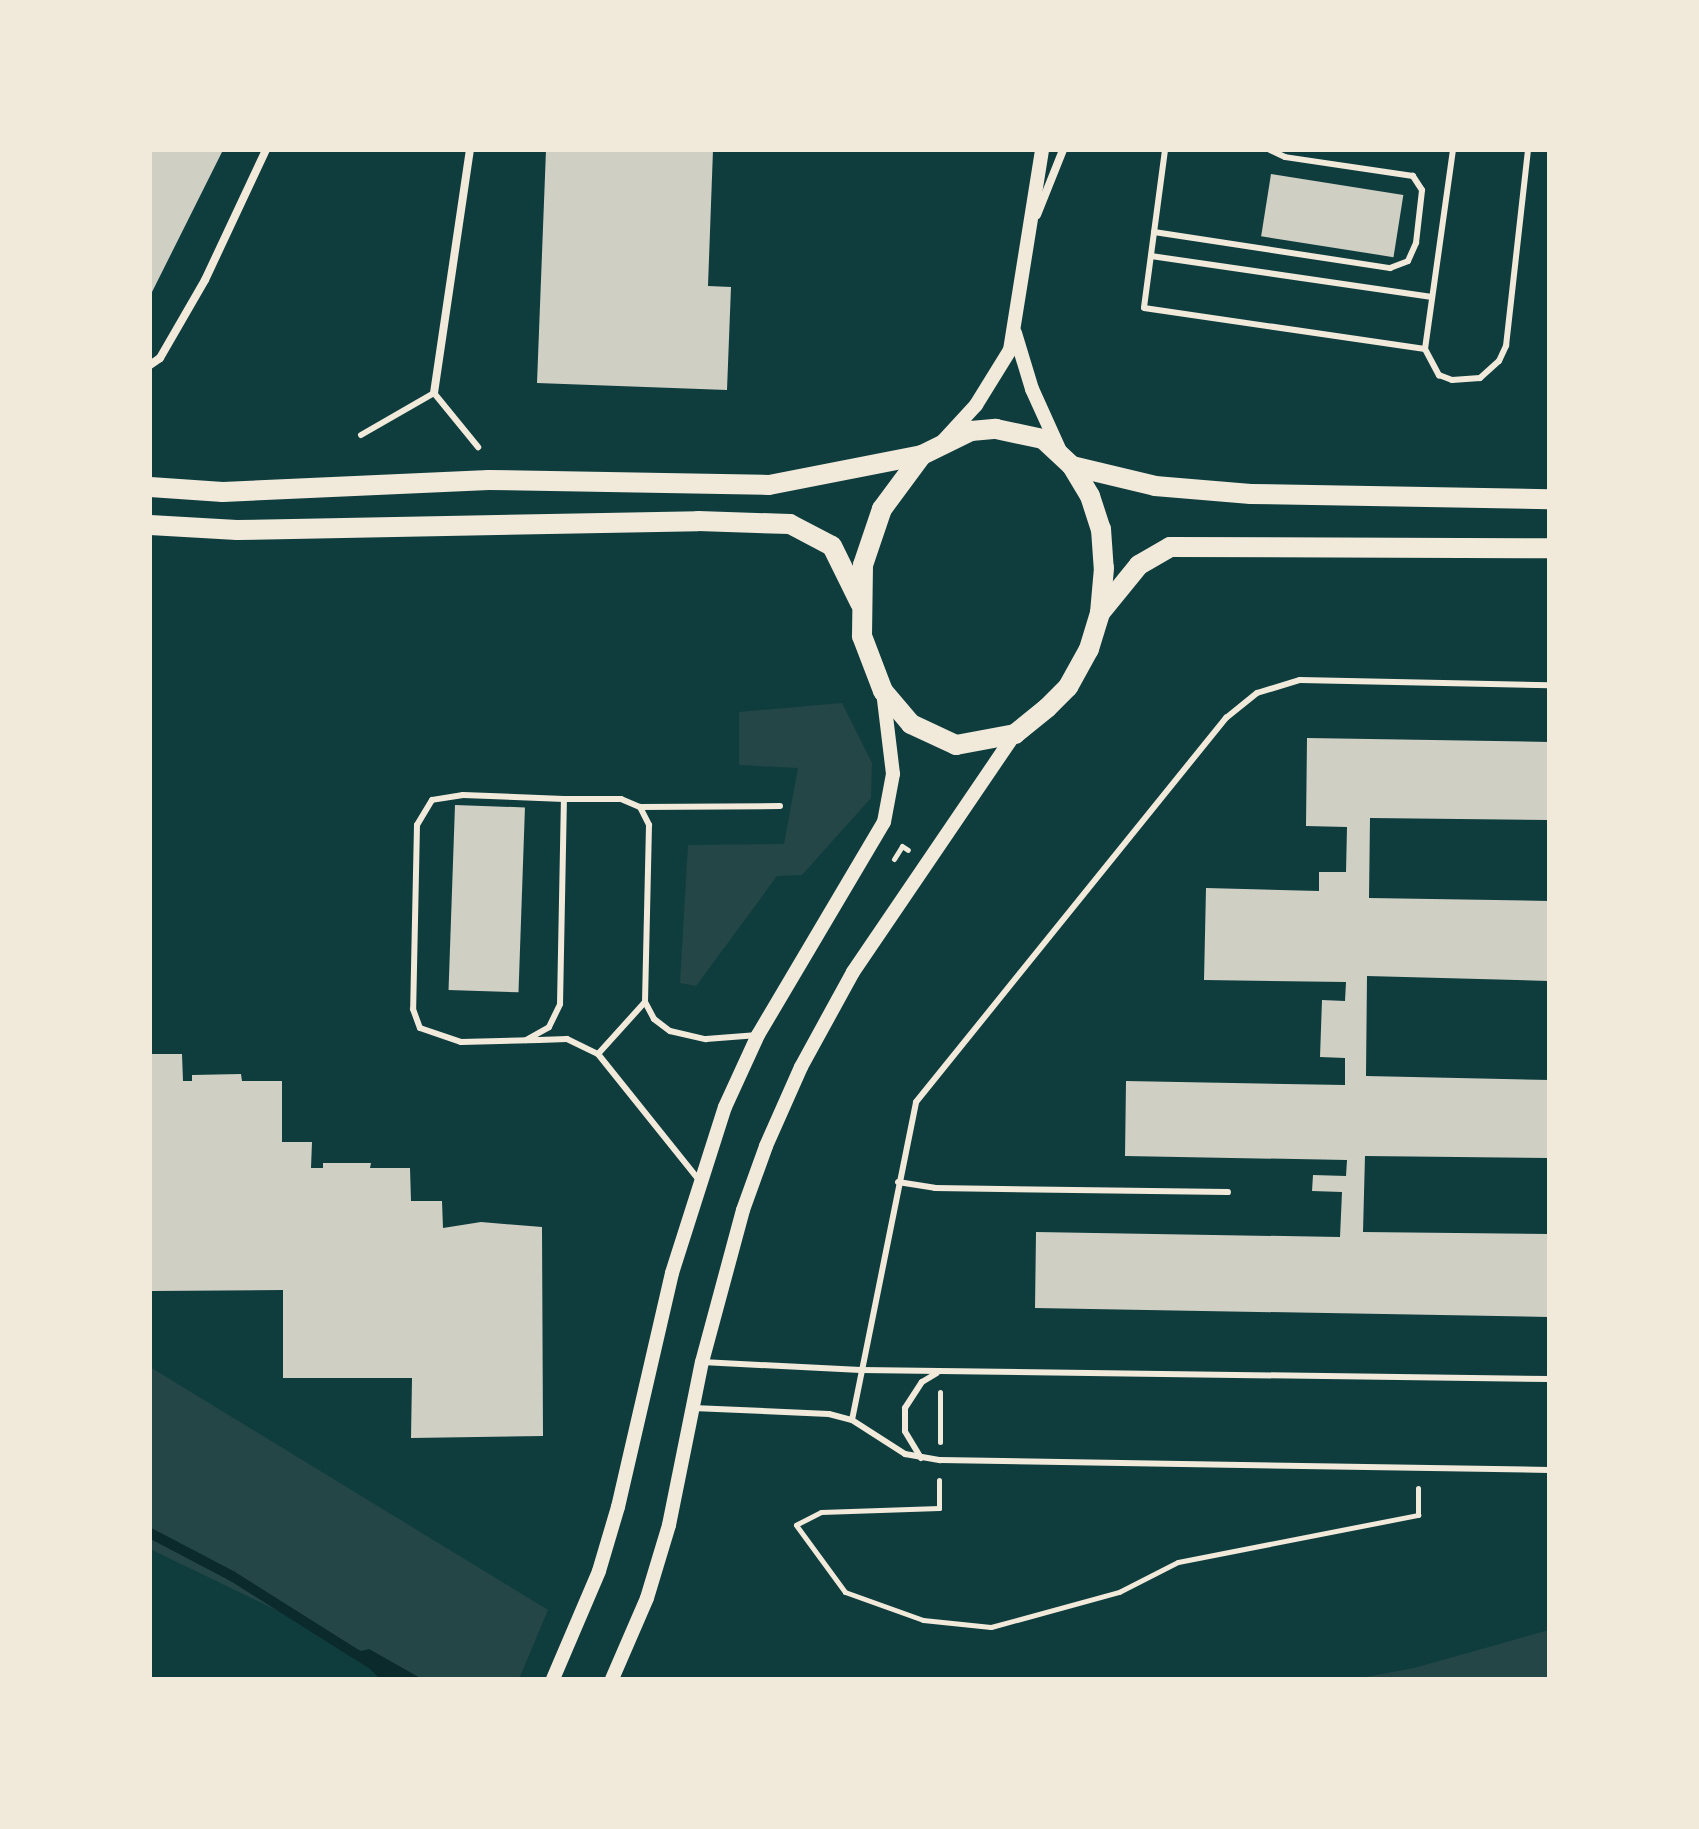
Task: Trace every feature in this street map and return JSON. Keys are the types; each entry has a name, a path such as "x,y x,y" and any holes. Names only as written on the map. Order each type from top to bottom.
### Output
{"main road":[{"path":"150,487 223,492 489,480 769,485 931,450 971,431 996,429 1043,439 1066,459 1090,496 1101,529 1100,613 1089,649 1068,687 1015,734 979,745 935,739 911,724 883,691 862,636 860,603 873,530 897,483 931,450"},
{"path":"1066,459 1155,486 1251,494 1549,499"},
{"path":"150,525 237,530 698,521 790,524 832,546 860,603"},
{"path":"1100,613 1139,565 1155,553 1180,546 1549,548"}],"street":[{"path":"150,365 160,358 205,280 266,150"},
{"path":"434,393 470,150"},
{"path":"931,450 995,378 1015,333 1042,150"},
{"path":"1030,230 1063,150"},
{"path":"1015,333 1032,389 1066,459"},
{"path":"553,1679 599,1571 618,1507 699,1180 758,1035 884,822 893,774 883,691"},
{"path":"612,1679 647,1598 669,1525 702,1362 743,1210 801,1067 853,972 1015,734"}],"lane":[{"path":"1165,150 1144,308 1425,349"},
{"path":"1154,232 1390,268 1408,261 1416,243 1422,190 1413,176 1285,157 1270,150"},
{"path":"1453,150 1425,349 1439,375 1452,380 1480,378 1499,361 1506,346 1528,150"},
{"path":"1151,256 1432,297"},
{"path":"361,435 434,393 478,447"},
{"path":"852,1420 911,1116 924,1090 1238,706 1257,693 1300,680 1549,685"},
{"path":"699,1180 598,1054 567,1039 461,1042 420,1028 413,1009 417,825 432,800 478,795 621,799 640,807 780,806"},
{"path":"526,1040 549,1027 560,1004 564,799"},
{"path":"598,1054 645,1002 649,825 640,807"},
{"path":"645,1002 670,1031 706,1039 758,1035"},
{"path":"898,1182 935,1188 1228,1192"},
{"path":"702,1362 861,1370 1549,1379"},
{"path":"921,1458 905,1431 905,1408 922,1382 940,1371"},
{"path":"693,1408 829,1414 852,1420 921,1458 940,1460 1549,1470"}],"path":[{"path":"940,1371 939,1508 821,1512 796,1525 845,1592 923,1620 991,1627 1119,1592 1178,1562 1418,1515 1418,1468"}],"shaded area":[{"path":"842,703 872,763 871,798 802,875 777,876 696,986 680,983 688,845 784,844 798,768 739,765 739,712"},
{"path":"150,1367 548,1610 519,1679 419,1679 150,1549"},
{"path":"1549,1630 1549,1679 1355,1679 1414,1668"},
{"path":"369,1649 422,1679 380,1679 360,1659 361,1651"}],"building":[{"path":"150,150 223,150 150,296"},
{"path":"546,150 713,150 708,286 731,287 727,390 537,383"},
{"path":"1271,174 1403,195 1393,257 1261,236"},
{"path":"1307,738 1549,742 1549,820 1370,818 1369,898 1549,901 1549,981 1367,976 1366,1076 1549,1080 1549,1158 1365,1156 1363,1232 1549,1234 1549,1317 1035,1308 1036,1232 1340,1237 1342,1192 1312,1191 1313,1175 1346,1176 1347,1160 1125,1156 1126,1081 1345,1085 1345,1058 1320,1057 1322,1000 1345,1001 1346,982 1204,980 1206,888 1319,891 1319,872 1346,872 1347,827 1306,826"},
{"path":"455,805 525,807 519,992 449,990"},
{"path":"150,1054 182,1054 183,1081 192,1081 192,1075 241,1074 242,1081 282,1081 282,1142 312,1142 311,1168 323,1168 323,1163 371,1163 370,1168 410,1168 411,1201 442,1201 443,1228 481,1222 542,1227 543,1436 411,1438 412,1378 283,1378 283,1290 152,1291"}],"waterway":[{"path":"150,1533 232,1576 372,1664"}]}
